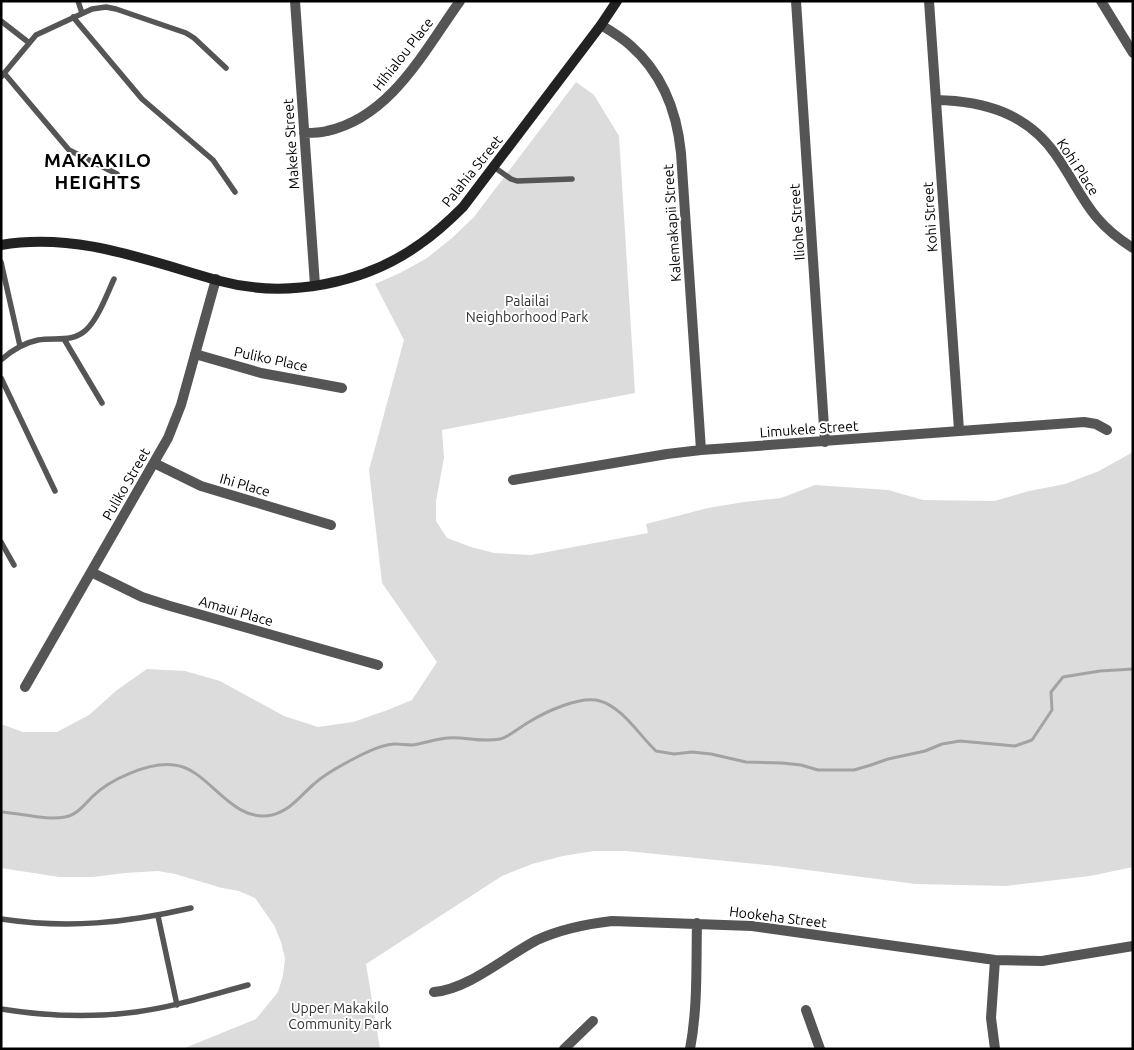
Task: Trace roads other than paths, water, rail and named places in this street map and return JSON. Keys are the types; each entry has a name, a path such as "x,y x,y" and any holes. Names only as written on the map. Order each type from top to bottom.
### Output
{"street":[{"name":"Makeke Street","path":"295,1 315,285"},
{"name":"Hihialou Place","path":"304,133 325,132 340,128 368,114 381,104 402,82 460,1"},
{"name":"Palahia Street","path":"1,245 50,241 86,244 122,252 216,279 251,286 280,288 315,285 339,281 367,272 394,260 419,245 463,207 602,24 617,1"},
{"name":"Iliohe Street","path":"796,1 826,442"},
{"name":"Kohi Street","path":"929,1 959,430"},
{"path":"1101,1 1133,53"},
{"name":"Kalemakapii Street","path":"602,24 642,56 662,86 676,118 680,136 701,450"},
{"name":"Kohi Place","path":"936,100 985,105 1025,124 1056,154 1092,214 1113,234 1133,248"},
{"name":"Puliko Street","path":"25,687 154,463 175,422 216,279"},
{"name":"Puliko Place","path":"195,354 261,373 342,388"},
{"name":"Limukele Street","path":"513,480 701,450 1084,422 1096,424 1107,430"},
{"name":"Ihi Place","path":"154,463 201,486 331,525"},
{"name":"Amaui Place","path":"91,572 142,597 378,665"},
{"name":"Hookeha Street","path":"434,992 460,986 538,940 574,927 612,921 744,925 995,960 1042,961 1133,946"},
{"path":"690,1049 696,999 696,923"},
{"path":"995,960 991,1018 995,1049"},
{"path":"806,1010 820,1049"},
{"path":"564,1049 593,1020"}],"lane":[{"path":"78,1 82,13"},
{"path":"117,174 69,150 3,75 28,42 40,32 82,13 97,8 111,8 186,33 194,38 226,68"},
{"path":"73,17 142,99 213,160 235,192"},
{"path":"1,21 28,42"},
{"path":"494,168 517,181 572,179"},
{"path":"1,262 20,346"},
{"path":"1,360 20,346 30,342 43,339 64,339 79,335 89,326 114,280"},
{"path":"64,339 102,403"},
{"path":"1,378 55,492"},
{"path":"1,542 14,565"},
{"path":"1,919 28,923 83,925 137,920 191,908"},
{"path":"158,916 177,1004"},
{"path":"1,1009 52,1015 94,1016 136,1012 177,1004 248,985"}],"waterway":[{"path":"1,812 50,818 69,816 80,809 100,790 119,778 153,766 174,765 187,768 198,775 232,804 244,811 257,816 272,815 285,810 330,772 376,748 390,744 413,745 447,738 500,739 553,709 583,700 600,701 616,709 656,751 674,754 692,752 711,754 746,762 801,765 818,770 854,770 888,759 925,751 942,744 960,741 1015,746 1032,740 1052,710 1051,692 1063,677 1100,671 1133,669"}],"district":[{"name":"MAKAKILO HEIGHTS","path":"98,171"}],"park label":[{"name":"Palailai Neighborhood Park","path":"527,310"},
{"name":"Upper Makakilo Community Park","path":"340,1016"}]}
